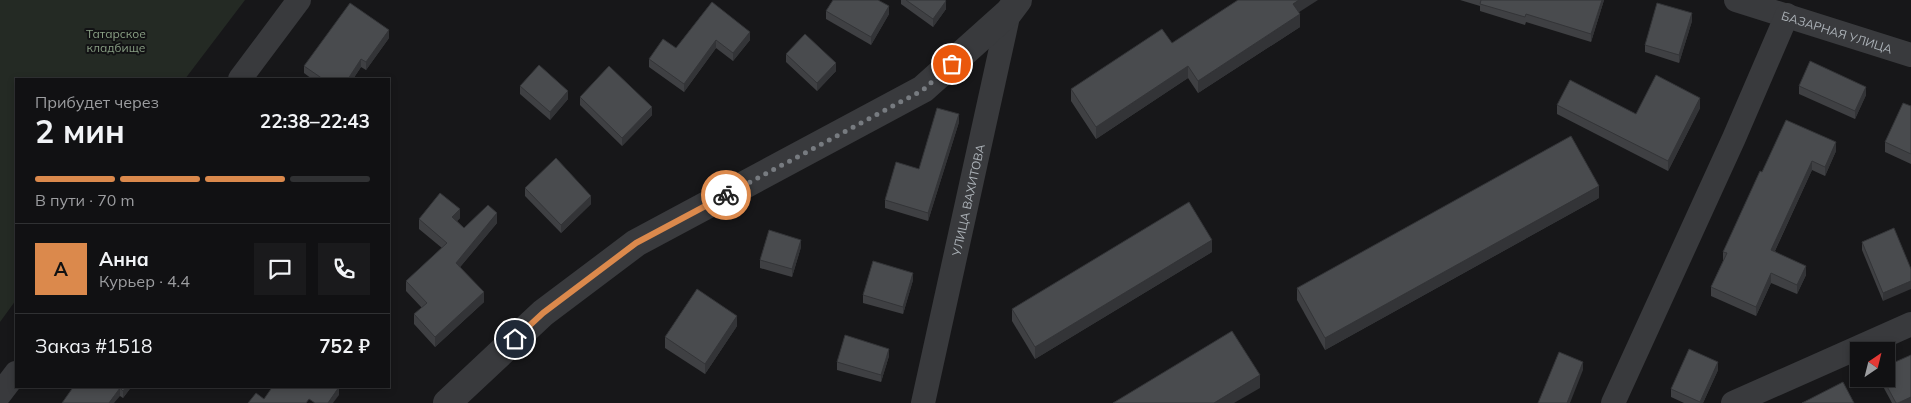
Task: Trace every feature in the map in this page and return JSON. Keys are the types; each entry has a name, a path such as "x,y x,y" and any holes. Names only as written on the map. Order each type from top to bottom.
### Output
{"street":[{"path":"241,78 299,0"},
{"name":"БАЗАРНАЯ УЛИЦА","path":"1736,0 1911,55"},
{"path":"447,403 543,313 636,243 923,90 1013,6"},
{"name":"УЛИЦА ВАХИТОВА","path":"923,403 1013,6"},
{"path":"1613,403 1734,138 1787,15"},
{"path":"1733,403 1911,324"},
{"path":"0,394 15,374"}],"green space":[{"name":"Татарское кладбище","path":"0,0 245,0 186,78 15,78 15,301 0,322"}],"building":[{"path":"833,0 878,0 889,6 871,37 826,11"},
{"path":"906,0 945,0 946,1 933,19"},
{"path":"1238,0 1299,0 1293,4 1300,14 1198,81 1188,66 1096,127 1071,89 1162,29 1172,43"},
{"path":"1481,0 1602,0 1591,34 1526,14 1525,17 1480,4"},
{"path":"712,2 750,32 733,53 716,40 684,84 649,59 663,39 676,48"},
{"path":"350,3 389,30 366,62 361,59 349,78 322,78 304,66"},
{"path":"1657,3 1692,13 1679,55 1645,45"},
{"path":"805,34 836,63 817,83 786,54"},
{"path":"1810,61 1866,87 1855,111 1799,86"},
{"path":"539,65 568,91 550,112 520,86"},
{"path":"609,66 652,107 622,138 580,97"},
{"path":"1656,75 1700,98 1668,161 1557,105 1570,80 1636,114"},
{"path":"1903,103 1911,106 1911,154 1885,142"},
{"path":"937,108 959,114 928,213 885,200 896,162 919,169"},
{"path":"1786,120 1836,142 1825,167 1812,161 1771,250 1806,266 1797,285 1771,273 1756,307 1711,287 1727,253 1723,252"},
{"path":"1571,136 1599,186 1325,338 1297,288"},
{"path":"556,158 591,196 561,225 525,188"},
{"path":"440,193 460,209 452,217 464,228 488,205 497,213 456,263 484,292 435,337 414,314 427,303 406,281 447,243 419,219"},
{"path":"1189,202 1212,240 1035,347 1012,309"},
{"path":"1894,228 1911,269 1911,281 1883,293 1862,242"},
{"path":"769,230 801,240 792,269 760,260"},
{"path":"873,261 913,273 903,307 863,295"},
{"path":"697,289 737,316 705,364 665,337"},
{"path":"1232,331 1260,375 1214,403 1113,403"},
{"path":"845,335 889,349 881,375 837,362"},
{"path":"1689,349 1718,362 1700,402 1671,389"},
{"path":"1559,352 1583,362 1567,403 1538,403"},
{"path":"1911,355 1911,397 1898,403 1896,403 1888,388 1895,388 1895,362"},
{"path":"1843,382 1854,403 1802,403"},
{"path":"73,388 120,388 109,403 62,403"},
{"path":"272,388 338,388 328,403 315,403 309,399 306,403 248,403 256,393 264,399"}],"way so far":[{"path":"726,195 923,90 952,64"}],"route":[{"path":"515,339 543,313 636,243 726,195"}]}
